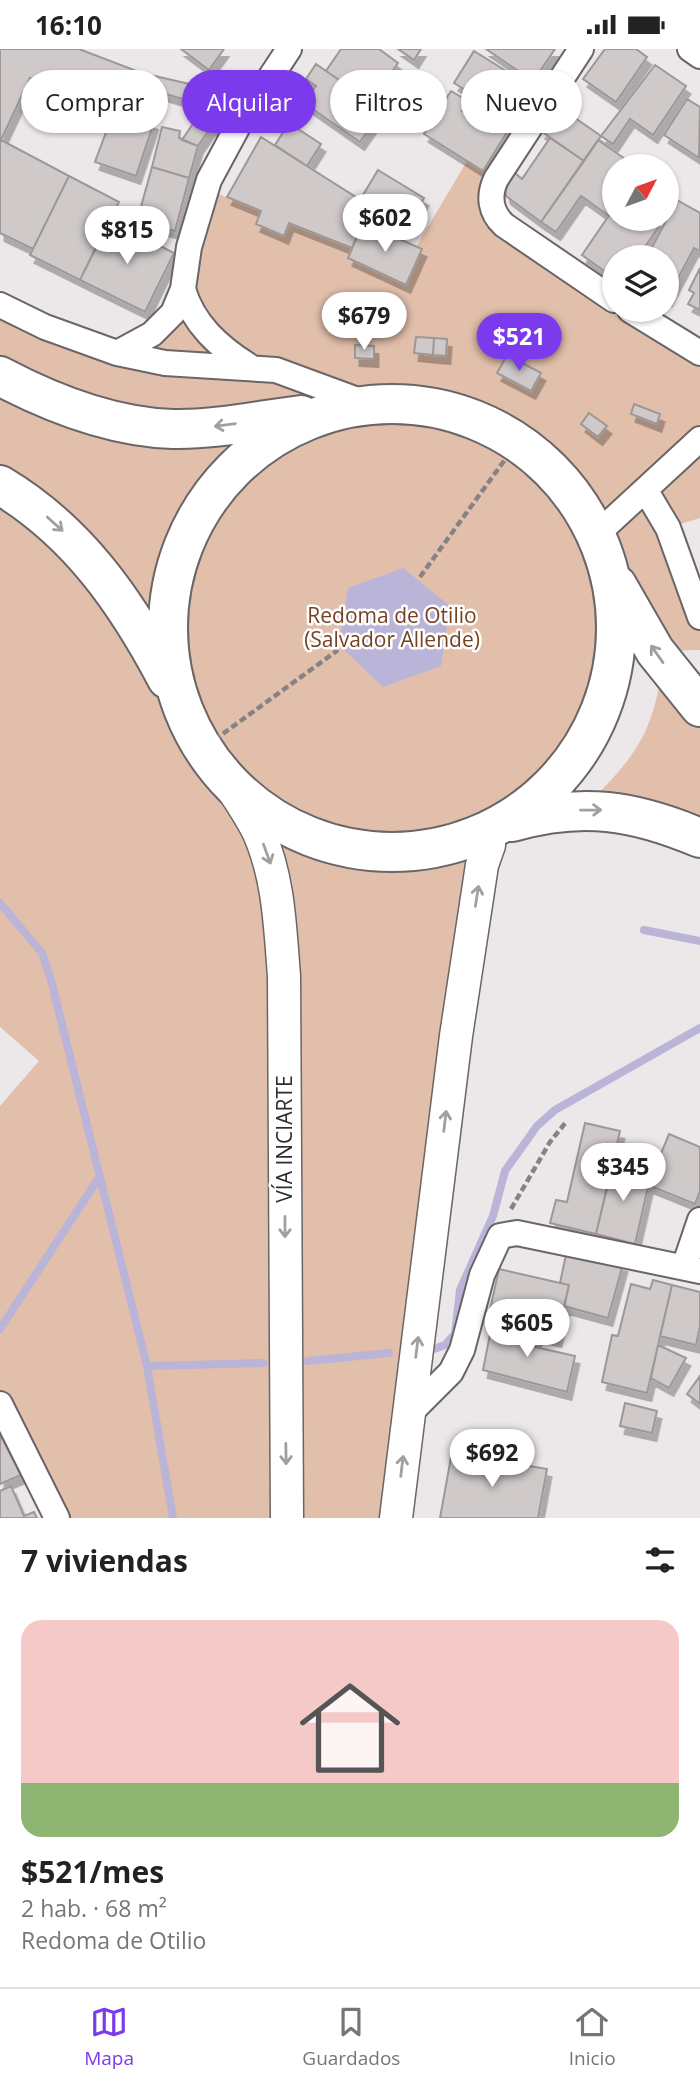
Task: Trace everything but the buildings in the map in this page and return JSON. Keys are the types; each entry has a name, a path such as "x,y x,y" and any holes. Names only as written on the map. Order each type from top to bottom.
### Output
{"highway":[{"path":"0,376 67,407 142,426 175,429 402,404 462,416 517,443 562,484 601,550 654,651 696,691"},
{"path":"205,747 178,693 168,632 175,572 189,534 215,490 258,448 312,418 356,407"},
{"path":"0,485 52,521 89,558 142,634 205,747 243,795 294,829 352,849 413,852 443,847 538,815 611,810 639,815 700,838"},
{"path":"493,829 533,803 570,767 600,714 609,685 616,624 601,550"}],"street":[{"path":"117,353 152,334 173,313 183,289 189,247 209,180 237,128 289,49"},
{"path":"581,49 496,179 491,199 493,213 504,225 602,292"},
{"path":"690,49 700,56"},
{"path":"183,289 198,321 227,352 249,366"},
{"path":"0,305 68,337 117,353 165,363 249,366 307,380 356,407"},
{"path":"650,322 700,353"},
{"path":"601,550 646,491 700,439"},
{"path":"646,491 668,528 700,618"},
{"name":"VÍA INCIARTE","path":"205,747 258,831 270,864 278,899 284,976 287,1518"},
{"path":"396,1518 458,1022 482,865 493,829"},
{"path":"408,1415 451,1371 462,1350 482,1275 500,1236 517,1233 692,1269 700,1220"},
{"path":"0,1404 57,1518"}],"path":[{"path":"420,577 517,443"},
{"path":"205,747 338,650"},
{"path":"500,1236 533,1170 566,1122"}],"green space":[{"name":"Redoma de Otilio (Salvador Allende)","path":"467,161 496,179 494,208 602,286 602,322 655,322 700,349 700,518 668,528 700,628 700,650 655,651 607,568 614,608 614,646 609,682 598,715 582,747 560,776 500,826 396,1518 57,1518 0,1404 0,1106 39,1061 0,1027 0,305 117,353 163,324 206,189 261,211 284,236 289,223 352,248 348,258 406,284 421,249 416,247"},
{"path":"662,672 700,714 700,825 593,799 621,769 640,742 653,712"}],"shaded area":[{"path":"403,568 450,606 441,666 383,687 339,645 348,588"}],"waterway":[{"path":"0,903 42,953 51,980 147,1366 173,1518"},
{"path":"644,930 700,941"},
{"path":"434,1349 445,1345 455,1334 460,1290 493,1216 505,1171 537,1126 555,1110 700,1028"},
{"path":"0,1329 100,1176"},
{"path":"308,1361 389,1353"},
{"path":"147,1366 264,1363"}]}
